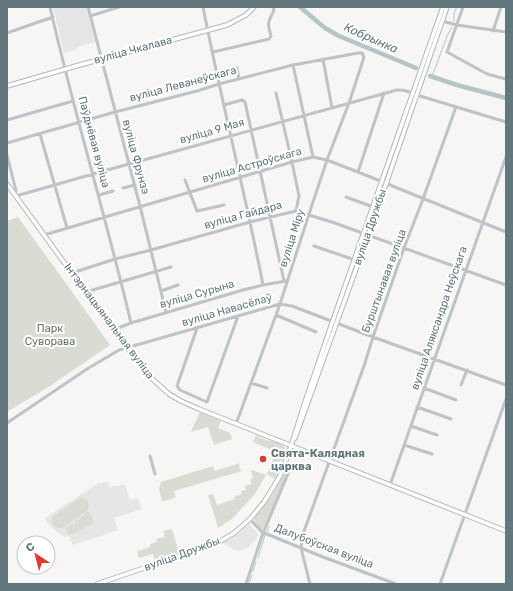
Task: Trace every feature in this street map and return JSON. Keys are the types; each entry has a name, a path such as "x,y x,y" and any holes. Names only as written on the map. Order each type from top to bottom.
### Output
{"main road":[{"name":"вуліца Чкалава","path":"7,86 102,58 227,25 246,15 254,7"},
{"name":"вуліца Дружбы","path":"384,182 391,155 415,94 440,21 443,7"},
{"name":"вуліца Дружбы","path":"291,446 298,432 368,236 366,232 370,218 408,121 410,108 415,96 421,70 447,7"},
{"name":"Інтэрнацыянальная вуліца","path":"7,184 113,330 149,376 169,394 181,401 236,424 506,531"},
{"name":"вуліца Дружбы","path":"97,584 215,543 234,533 250,519 264,502 281,474 332,321 363,234 374,208"},
{"path":"358,261 365,237 363,234"},
{"path":"337,323 335,321 342,295"},
{"path":"328,347 334,325 332,321"}],"street":[{"name":"Паўднёвая вуліца","path":"50,7 131,323"},
{"name":"вуліца Фрунзэ","path":"88,7 135,185 166,312"},
{"path":"90,16 119,7"},
{"path":"203,7 263,285"},
{"path":"213,52 269,39 271,36 268,22 274,10 273,7"},
{"path":"463,7 447,52 487,74 506,78"},
{"path":"493,31 501,7"},
{"path":"7,33 53,18"},
{"path":"440,21 506,32"},
{"name":"вуліца Леванеўскага","path":"7,143 115,112 293,65 360,53 364,57"},
{"name":"вуліца Міру","path":"236,424 280,304 286,281 327,160 364,57"},
{"path":"323,59 332,108"},
{"path":"293,65 313,157"},
{"path":"237,68 239,79"},
{"name":"вуліца 9 Мая","path":"15,195 402,89 506,122"},
{"path":"276,93 299,196 296,211"},
{"path":"358,172 384,93"},
{"path":"7,120 73,101"},
{"path":"224,105 244,101 286,281"},
{"name":"Бурштынавая вуліца","path":"301,548 303,534 364,366 404,248 456,107"},
{"path":"40,134 66,228"},
{"path":"7,155 16,191 15,195"},
{"name":"вуліца Астроўскага","path":"44,234 313,157 327,160 384,182 506,232"},
{"name":"вуліца Аляксандра Неўскага","path":"390,485 506,157"},
{"path":"185,180 198,212 224,204"},
{"path":"123,188 135,185"},
{"path":"99,195 113,191"},
{"path":"346,197 374,208"},
{"name":"вуліца Гайдара","path":"73,274 75,272 115,259 296,211 309,214 506,285"},
{"path":"314,246 352,258"},
{"path":"86,292 171,268"},
{"name":"вуліца Сурына","path":"113,330 166,312 263,285 286,281"},
{"path":"161,291 178,285"},
{"name":"вуліца Навасёлаў","path":"7,423 87,369 119,350 280,304 292,306 506,385"},
{"path":"276,315 316,332"},
{"path":"197,328 177,386 182,392 208,402 238,316"},
{"path":"461,385 466,370"},
{"path":"251,383 267,388"},
{"path":"424,388 456,400"},
{"path":"440,584 506,399"},
{"path":"417,407 451,419"},
{"path":"411,426 437,435"},
{"path":"404,445 432,454"},
{"path":"150,456 155,474"},
{"path":"246,584 264,533 290,469"},
{"name":"Далубоўская вуліца","path":"250,519 259,530 264,533 396,584"},
{"path":"301,548 310,584"}],"shaded area":[{"path":"53,7 86,7 95,42 64,53"},
{"path":"108,481 110,487 125,484 130,500 138,498 142,509 114,518 118,530 73,545 69,536 65,537 58,533 47,522 45,518 100,482 101,484"},
{"path":"249,524 258,535 252,544 246,549 237,551 222,543 238,534"}],"green space":[{"name":"Парк Суворава","path":"18,217 110,345 50,386 7,412 7,221"},
{"path":"200,412 221,421 218,428 230,433 232,439 214,445 208,427 191,432"},
{"path":"256,435 279,444 286,449 286,453 282,461 279,461 277,465 279,468 275,479 267,474 276,452 253,442"},
{"path":"240,463 239,467 242,471 174,491 176,497 162,502 159,489 161,482 213,466 215,471"},
{"path":"287,469 289,470 263,528 260,529 254,518 271,497"},
{"path":"252,470 266,475 255,494 232,519 218,528 208,495 213,494 217,505 235,499 234,497 242,494 241,491 246,490 245,486 252,484 250,480 253,477"},
{"path":"81,498 88,503 89,507 87,511 62,528 57,528 53,525 53,516"},
{"path":"90,512 94,523 83,527 84,529 78,530 78,532 68,535 66,527 75,524 75,521 85,515 85,513"},
{"path":"172,529 179,553 155,561 153,554 139,558 137,551 150,547 150,544 157,542 156,539 165,537 163,531"}],"waterway":[{"name":"Кобрынка","path":"300,7 325,28 339,36 416,68"},
{"path":"454,21 454,13 457,7"},
{"path":"432,77 447,36 452,27"},
{"name":"Кобрынка","path":"430,76 506,98"},
{"path":"267,532 269,526"},
{"path":"258,558 265,535"},
{"path":"253,571 256,562"},
{"path":"249,583 252,575"}],"place":[{"name":"Свята-Калядная царква","path":"263,459"}]}
